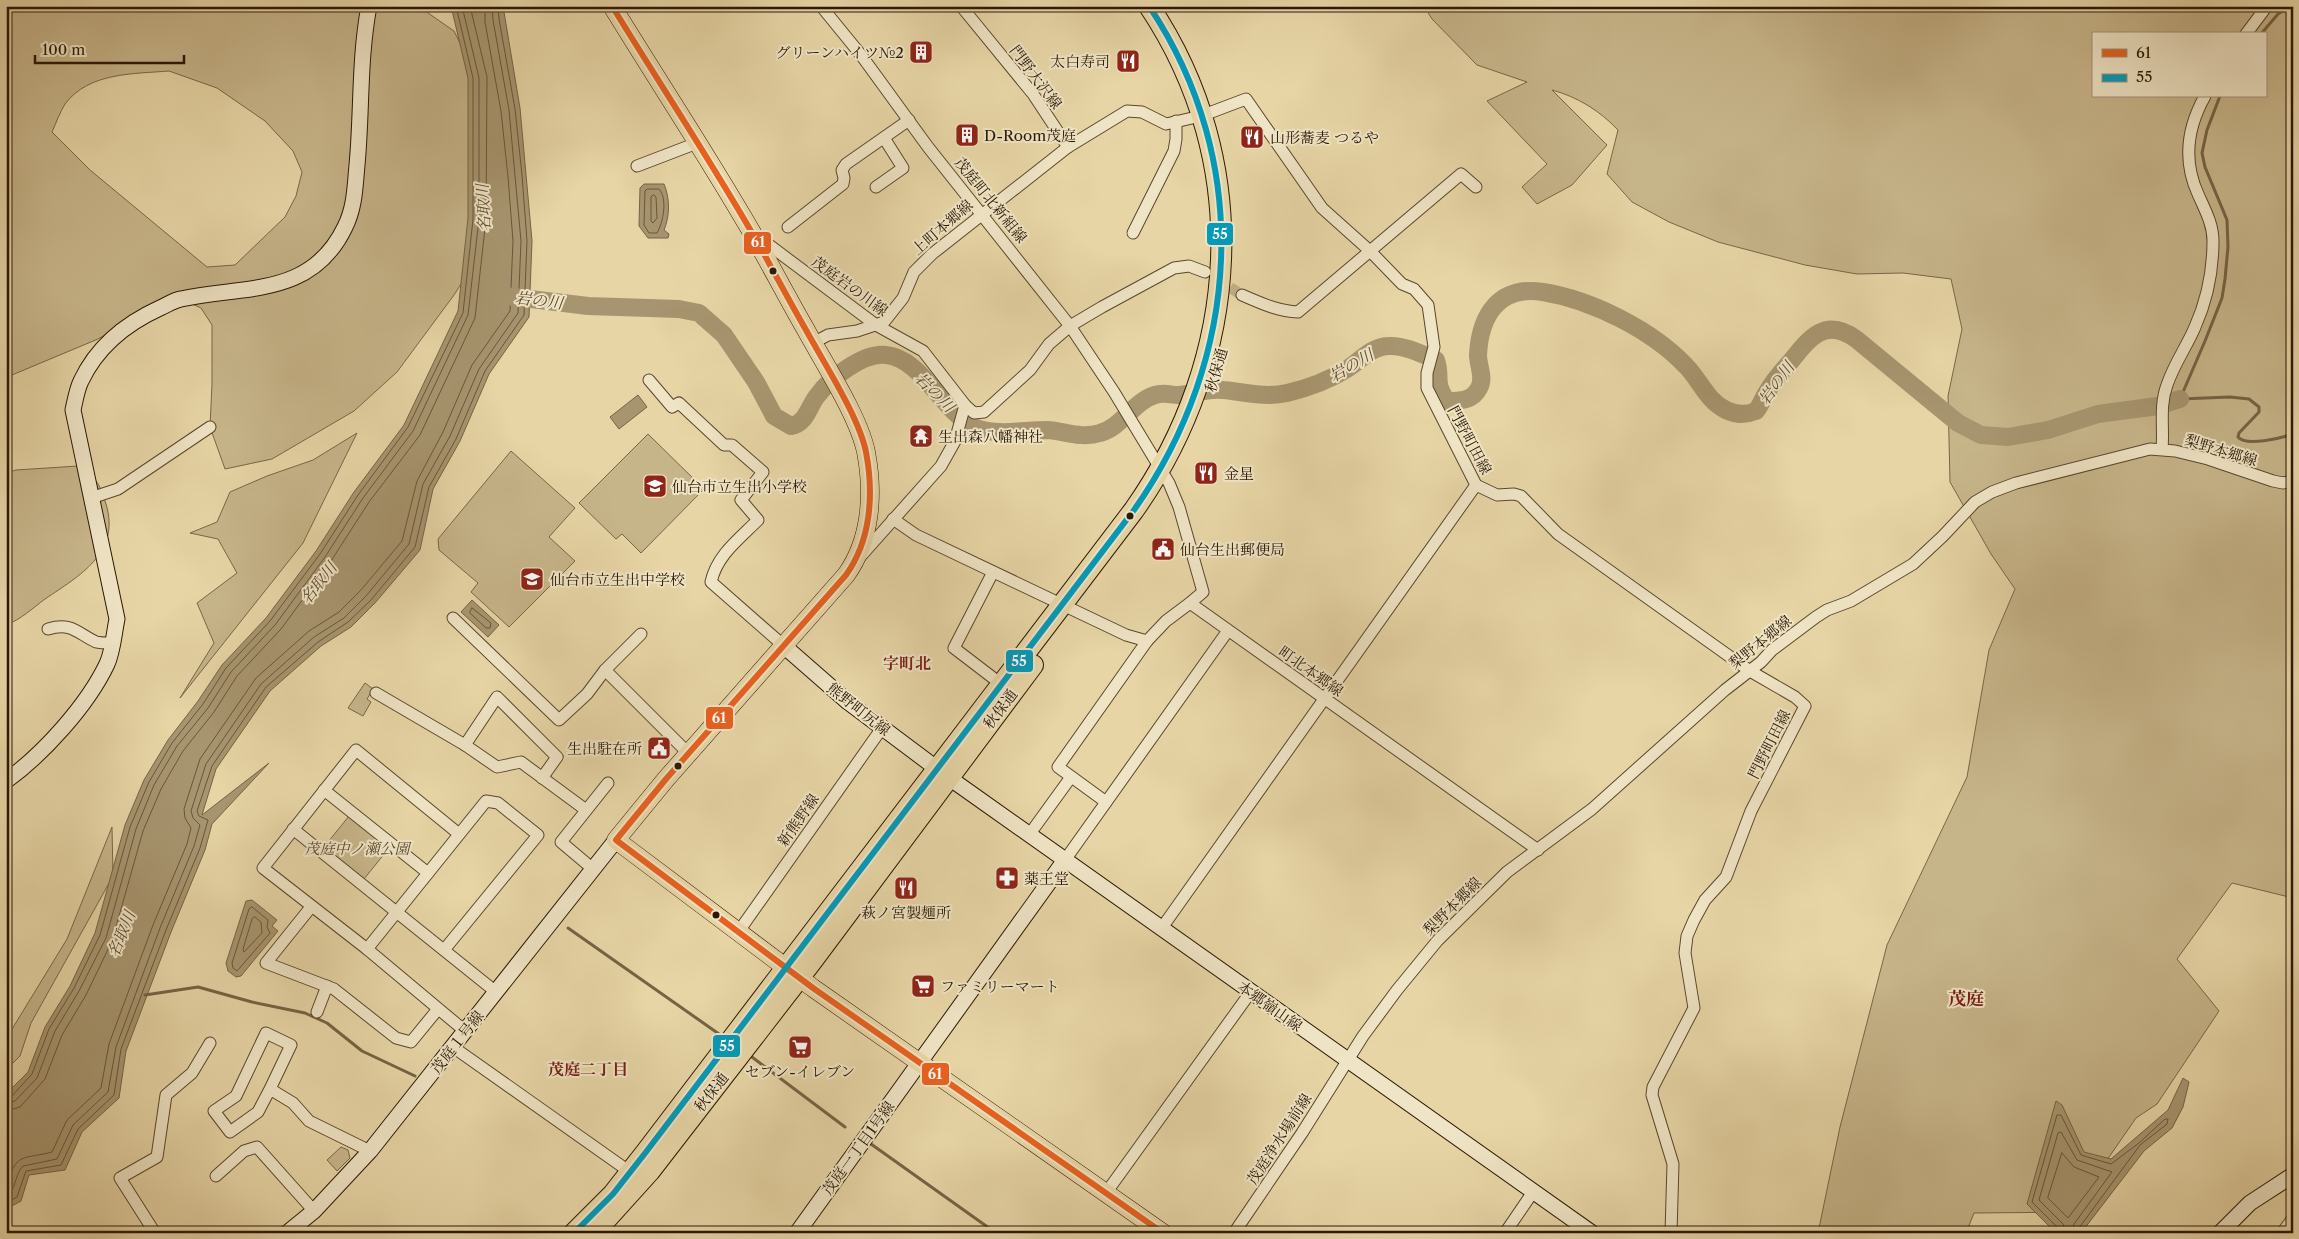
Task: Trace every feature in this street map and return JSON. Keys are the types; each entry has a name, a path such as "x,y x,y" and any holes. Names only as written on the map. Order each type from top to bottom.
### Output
{"highway":[{"name":"秋保通","path":"1149,6 1165,30 1207,113"},
{"name":"秋保通","path":"594,1233 650,1171 793,972 1068,607 1134,510 1165,476 1179,436 1197,407 1225,334 1233,270 1233,230 1228,179 1207,113 1196,65 1164,6"},
{"name":"秋保通","path":"942,773 1001,684 1068,607"},
{"name":"秋保通","path":"574,1233 613,1194 793,972"}],"main road":[{"path":"612,6 751,231 840,393 855,422 866,451 870,490 867,523 862,545 854,564 616,840 793,972 1162,1233"}],"street":[{"path":"6,781 48,745 94,687 108,662 117,618 73,410 80,382 94,359 112,338 140,317 179,299 266,288 294,279 318,263 337,242 352,210 360,138 363,41 369,6"},
{"name":"茂庭町北新組線","path":"821,6 1070,326 1148,446 1165,476 1179,507 1203,592 1190,603"},
{"name":"門野大沢線","path":"961,6 1033,94 1068,147"},
{"path":"2248,32 2268,6"},
{"path":"2162,449 2164,396 2172,370 2201,312 2212,264 2212,227 2197,192 2188,156 2190,137 2200,106 2205,98"},
{"path":"1068,147 1127,111 1142,112 1166,124 1207,113 1246,99 1322,208 1370,251"},
{"path":"788,227 843,184 842,170 846,164 909,120"},
{"path":"1133,233 1174,151 1176,121"},
{"path":"876,187 903,168 884,138"},
{"path":"636,166 697,143"},
{"name":"上町本郷線","path":"876,325 884,322 903,298 914,272 932,254 1068,147"},
{"path":"1242,295 1266,306 1298,312 1461,174 1476,187"},
{"name":"茂庭岩の川線","path":"751,231 876,325 923,351 964,408"},
{"name":"門野町田線","path":"1370,251 1402,284 1414,289 1428,305 1434,347 1426,380 1431,397 1476,485 1497,496 1514,494 1521,496 1558,534 1750,671 1795,697 1805,706 1751,811 1726,877 1704,900 1687,936 1685,960 1694,1008 1653,1087 1652,1095 1670,1147 1673,1164 1671,1233"},
{"path":"854,564 941,466 955,441 964,408 974,413 984,412 1030,370 1049,344 1070,326 1102,307 1174,268 1189,266 1205,272"},
{"path":"815,347 828,335 857,331 876,325"},
{"path":"649,380 672,407 679,403 724,445 732,445 763,472 741,500 758,520 720,557 711,582 784,646"},
{"path":"92,498 118,489 210,427"},
{"name":"梨野本郷線","path":"1347,1060 1396,990 1438,940 1506,872 1538,850 1614,790 1772,650 1827,610 1851,601 1913,564 1975,502 1992,492 2016,483 2142,450 2162,449 2208,459 2265,479 2283,483 2293,481"},
{"path":"1161,928 1476,485"},
{"path":"893,519 916,535 992,572 1126,635 1148,641"},
{"path":"992,572 954,648 1001,684"},
{"path":"1106,802 1058,767 1148,641 1166,621 1190,603"},
{"name":"町北本郷線","path":"1190,603 1227,632 1538,850"},
{"path":"453,618 559,720 587,694 605,670 640,634"},
{"path":"48,629 60,626 87,635 97,642 112,644"},
{"path":"1065,860 1227,632"},
{"name":"熊野町尻線","path":"784,646 848,702 942,773"},
{"path":"605,670 689,754"},
{"path":"376,693 465,745 497,767 521,762 586,810"},
{"path":"465,745 497,698 557,756 542,778"},
{"name":"新熊野線","path":"739,931 882,728"},
{"path":"459,834 356,750 263,868 465,1031"},
{"name":"本郷嶺山線","path":"942,773 1250,993 1592,1233"},
{"path":"1029,835 1071,777"},
{"path":"593,869 561,842 608,783"},
{"path":"324,790 428,873"},
{"path":"367,950 486,801 498,803 538,834 444,950"},
{"path":"293,829 496,992"},
{"name":"茂庭１号線","path":"287,1233 314,1211 370,1151 616,840"},
{"name":"茂庭一丁目1号線","path":"797,1233 1065,860"},
{"path":"311,907 266,963 334,989 396,1038 411,1042 438,1009"},
{"path":"317,1012 327,986"},
{"path":"1106,1193 1250,993"},
{"path":"266,1033 291,1045 270,1089 258,1112 230,1132 214,1111 236,1096 266,1033"},
{"path":"155,1233 120,1178 157,1157 166,1095 192,1073 210,1043"},
{"path":"453,1047 630,1172"},
{"name":"茂庭浄水場前線","path":"1234,1233 1302,1133 1347,1060"},
{"path":"270,1089 292,1103 309,1120 370,1151"},
{"path":"216,1176 244,1151 257,1147 314,1211"},
{"path":"2220,1233 2250,1203 2293,1175"},
{"path":"1505,1233 1533,1192"},
{"path":"2282,1233 2293,1218"}],"green space":[{"path":"6,6 255,6 261,8 418,6 454,31 476,75 491,237 454,295 397,372 354,411 272,459 225,469 210,427 212,325 201,308 177,297 151,308 98,339 6,376","holes":["169,71 217,88 265,121 293,151 302,172 296,196 285,217 235,265 207,267 90,170 52,132 65,104 86,86 99,80 127,74"]},
{"path":"1424,6 2293,6 2293,841 2291,843 2293,847 2293,898 2232,883 2177,959 2219,1011 2157,1104 2136,1118 2107,1160 2085,1212 1974,1213 1966,1233 1818,1233 1840,1127 1887,945 1967,777 1989,650 2015,589 1991,554 1950,482 1948,396 1962,329 1951,279 1903,273 1857,274 1805,265 1718,242 1669,222 1632,202 1607,174 1618,130 1588,105 1552,90 1607,145 1572,185 1537,204 1522,187 1547,164 1487,101 1527,82 1477,65 1432,19"},
{"path":"357,433 303,543 180,698 214,643 197,603 237,573 218,539 190,533 217,522 230,492 267,476 313,460"},
{"path":"648,434 704,489 641,553 622,534 616,539 579,503"},
{"path":"511,451 575,508 549,537 575,561 509,627 471,592 478,583 439,550 438,539"},
{"path":"78,466 96,482 106,504 109,521 108,536 102,550 83,572 21,617 6,625 6,473 16,470"},
{"path":"365,683 373,689 367,699 371,702 363,716 348,708"},
{"name":"茂庭中ノ瀬公園","path":"349,816 389,848 364,879 324,847"},
{"path":"112,827 113,876 31,1023 20,1056 6,1070 6,1039 67,939"},
{"path":"341,1147 348,1150 350,1158 337,1171 327,1160"}],"water":[{"name":"名取川","path":"451,6 503,6 520,108 532,241 529,317 489,374 460,441 433,489 420,550 375,603 351,627 321,646 270,691 216,769 202,815 269,763 212,824 205,850 171,932 126,1051 119,1098 82,1132 65,1170 29,1175 21,1201 6,1209 6,1094 28,1072 45,1027 70,986 95,933 125,825 144,780 168,740 198,701 222,665 266,618 316,551 354,492 404,425 458,311 468,218 468,78"},
{"path":"644,184 664,184 668,207 664,230 669,234 668,238 648,238 639,226 640,188"},
{"path":"638,395 647,407 619,429 610,417"},
{"path":"472,600 499,625 488,637 461,612"},
{"path":"252,900 277,920 272,926 278,931 241,976 236,977 228,971 226,963 246,901"},
{"path":"2183,1078 2189,1082 2183,1107 2172,1128 2144,1151 2081,1233 2056,1233 2027,1204 2056,1101 2062,1105 2084,1152 2111,1159 2168,1110"}],"waterway":[{"path":"2263,32 2278,14 2290,6"},
{"path":"2219,98 2207,130 2202,153 2205,167 2227,220 2228,247 2225,279 2222,298 2180,399 2230,397 2249,399 2259,407 2259,412 2239,433 2238,437 2242,440 2256,442 2293,434"},
{"name":"岩の川","path":"506,296 588,306 679,309 699,313 724,335 756,382 774,416 791,426 796,425 804,418 817,396 839,374 858,362 877,355 899,358 922,376 964,421 976,428 993,432 1047,430 1093,435 1108,430 1141,403 1158,394 1178,395 1206,390 1263,395 1287,393 1325,381 1347,369 1377,348 1389,346 1407,348 1436,360 1440,389 1447,401 1461,400 1473,396 1481,384 1478,355 1483,327 1488,316 1504,298 1515,293 1528,291 1543,292 1581,302 1601,309 1639,329 1656,340 1686,366 1719,406 1737,414 1756,411 1775,380 1805,344 1819,333 1827,330 1836,330 1856,339 1958,423 1981,435 2008,437 2048,430 2098,414 2158,406 2180,399"},
{"path":"568,928 719,1034"},
{"path":"145,995 198,987 252,1002 305,1013 327,1023 362,1051 415,1076"},
{"path":"752,1057 845,1127"},
{"path":"871,1144 996,1233"}],"tunnel":[{"path":"1216,279 1242,295"}],"transit line":[{"name":"61","path":"612,6 758,243 840,390 862,438 866,452 870,484 870,500 865,532 861,547 846,575 666,779 616,840 813,988 1163,1233"},
{"name":"55","path":"574,1233 613,1194 646,1152 1134,510 1170,451 1196,389 1213,325 1221,260 1219,194 1206,130 1183,66 1149,6"}],"place":[{"name":"グリーンハイツ№2","path":"921,52"},
{"name":"太白寿司","path":"1128,61"},
{"name":"D-Room茂庭","path":"967,135"},
{"name":"山形蕎麦 つるや","path":"1252,137"},
{"name":"生出森八幡神社","path":"921,436"},
{"name":"金星","path":"1206,473"},
{"name":"仙台市立生出小学校","path":"655,486"},
{"name":"仙台生出郵便局","path":"1163,549"},
{"name":"仙台市立生出中学校","path":"532,579"},
{"name":"生出駐在所","path":"659,748"},
{"name":"薬王堂","path":"1007,878"},
{"name":"萩ノ宮製麺所","path":"906,888"},
{"name":"ファミリーマート","path":"923,986"},
{"name":"セブン-イレブン","path":"800,1047"}],"district":[{"name":"字町北","path":"907,663"},
{"name":"茂庭","path":"1966,999"},
{"name":"茂庭二丁目","path":"588,1069"}]}
